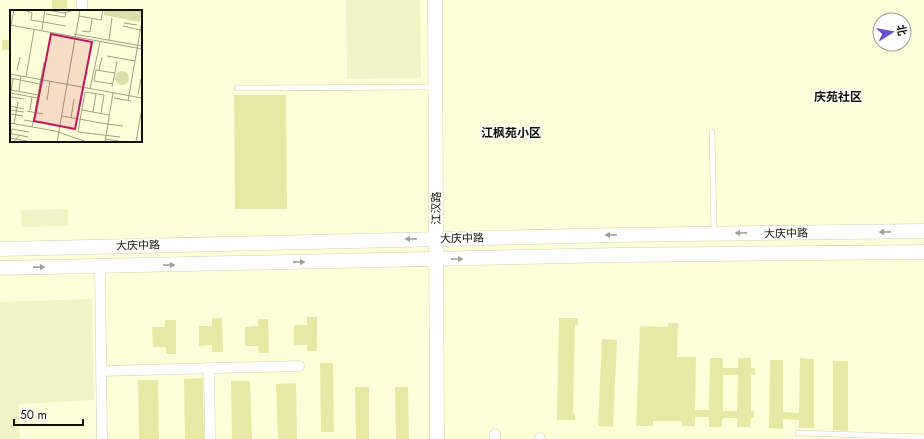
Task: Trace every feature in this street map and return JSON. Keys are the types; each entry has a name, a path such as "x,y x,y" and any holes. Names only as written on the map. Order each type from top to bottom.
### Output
{"main road":[{"name":"江汉路","path":"434,0 437,439"},
{"name":"大庆中路","path":"0,248 924,231"},
{"name":"大庆中路","path":"0,268 436,259 924,252"}],"street":[{"path":"100,266 102,439"},
{"path":"102,371 299,366"},
{"path":"209,368 210,439"}],"lane":[{"path":"237,88 435,87"},
{"path":"712,132 714,234"},
{"path":"798,433 924,437"}],"shaded area":[{"path":"346,0 420,0 421,78 347,79"},
{"path":"68,209 68,226 22,227 21,210"},
{"path":"92,299 94,400 19,404 20,439 0,439 0,302"}],"building":[{"path":"52,0 67,0 67,10 52,10"},
{"path":"2,40 10,40 10,50 2,50"},
{"path":"234,95 286,95 287,209 235,209"},
{"path":"307,317 317,317 317,351 307,351 307,345 294,345 294,325 307,325"},
{"path":"212,318 222,318 223,352 212,352 212,345 199,346 199,326 212,326"},
{"path":"559,318 578,318 578,325 575,325 573,413 575,413 575,420 557,420"},
{"path":"258,319 268,319 269,353 259,353 258,346 245,346 245,327 258,326"},
{"path":"165,320 176,320 176,354 166,354 166,347 153,347 152,327 165,327"},
{"path":"668,323 678,323 677,357 696,357 695,410 709,410 710,358 723,358 723,368 738,368 738,358 751,358 751,368 755,368 755,375 751,375 751,411 754,411 754,418 751,418 750,427 737,427 737,418 722,418 722,427 709,427 709,417 695,417 695,426 682,426 682,421 653,421 653,426 636,426 640,326 668,327","holes":["723,375 738,375 737,411 723,411"]},
{"path":"602,339 617,340 613,427 598,426"},
{"path":"800,358 814,359 814,428 799,428 799,420 783,419 783,429 769,428 770,360 783,360 783,412 799,413"},
{"path":"833,361 848,361 848,431 833,430"},
{"path":"320,363 333,363 334,432 321,432"},
{"path":"203,378 204,439 185,439 184,379"},
{"path":"138,380 158,380 159,439 139,439"},
{"path":"231,381 250,381 252,439 232,439"},
{"path":"296,383 297,439 278,439 276,384"},
{"path":"355,387 369,387 369,439 356,439"},
{"path":"395,387 408,387 409,439 396,439"}],"district":[{"name":"庆苑社区","path":"838,97"},
{"name":"江枫苑小区","path":"511,133"}]}
